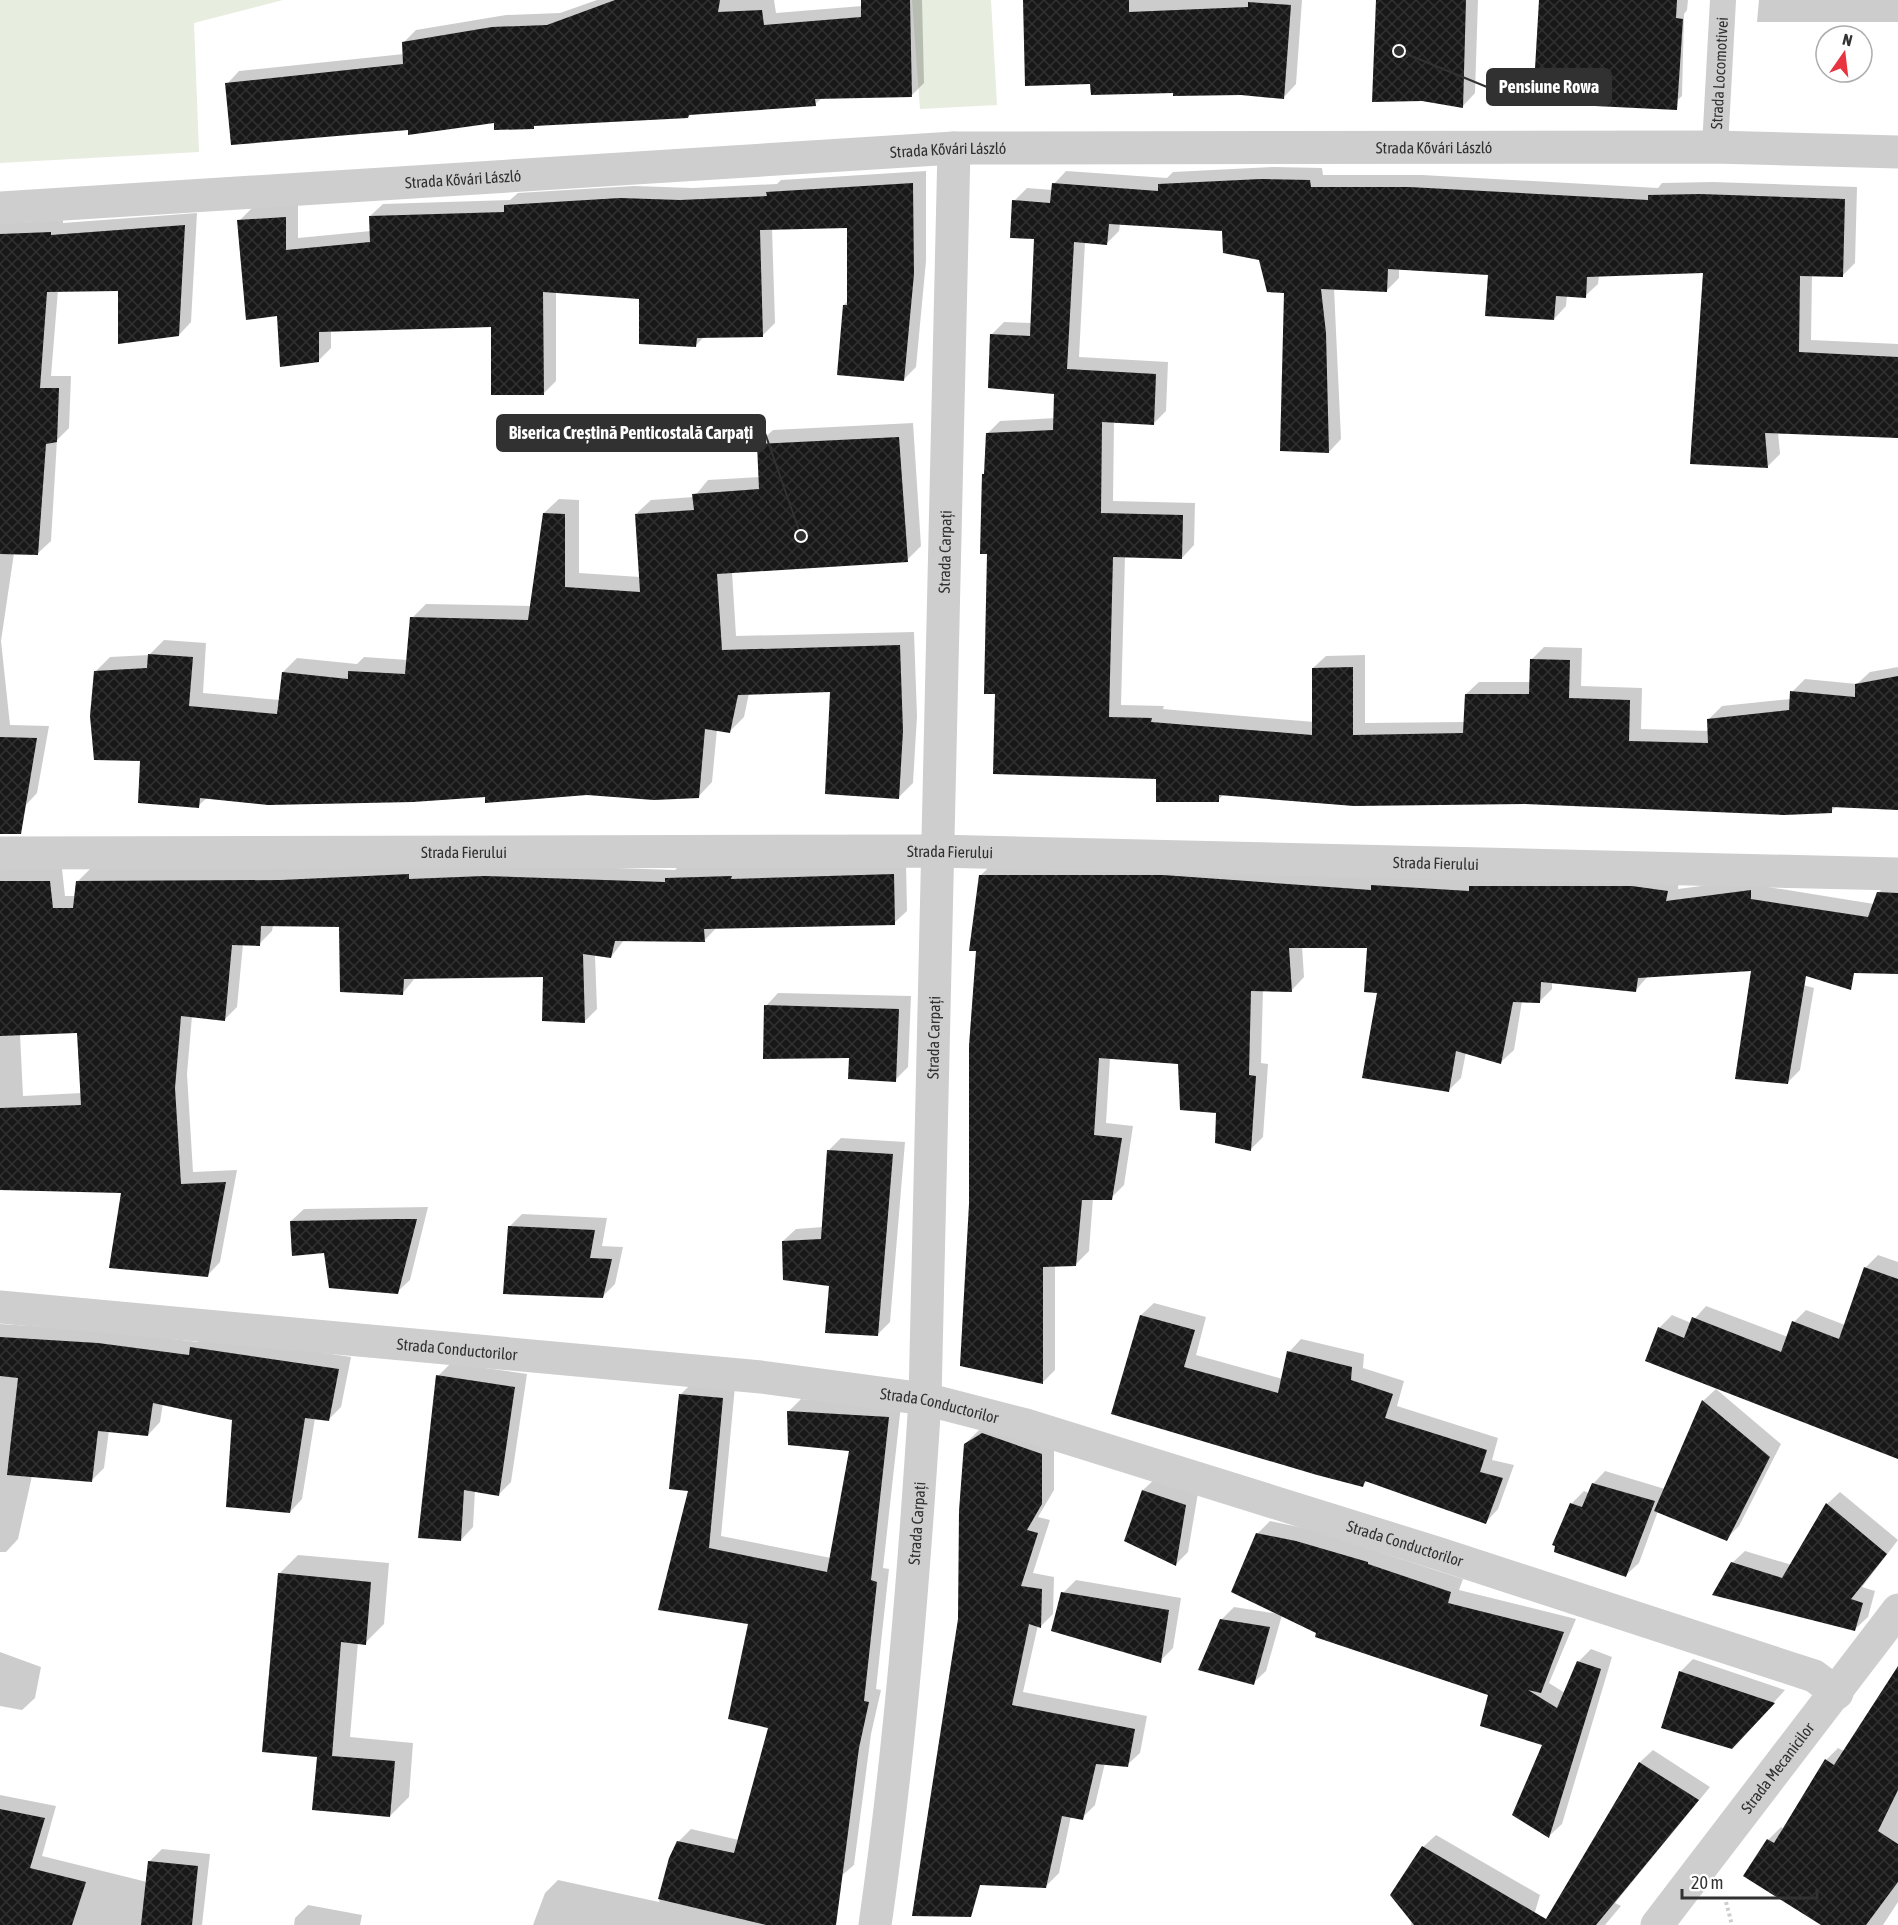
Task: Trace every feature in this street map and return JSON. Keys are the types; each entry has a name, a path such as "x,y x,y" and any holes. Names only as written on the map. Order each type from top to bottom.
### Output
{"street":[{"name":"Strada Kővári László","path":"0,208 954,148 1715,147 1898,152"},
{"name":"Strada Carpați","path":"874,1925 892,1802 913,1595 925,1399 954,148"},
{"name":"Strada Fierului","path":"0,854 937,850 1898,874"},
{"name":"Strada Conductorilor","path":"0,1307 762,1377 925,1399 1026,1425 1440,1554 1814,1676 1837,1693"},
{"name":"Strada Mecanicilor","path":"1657,1925 1711,1852 1837,1693 1898,1610"}],"lane":[{"name":"Strada Locomotivei","path":"1715,147 1723,0"}],"shaded area":[{"path":"0,0 283,0 194,23 199,152 0,163"},
{"path":"912,0 991,0 997,105 920,109"}],"building":[{"path":"615,0 720,0 718,12 762,10 764,25 861,17 861,0 910,0 912,97 815,99 816,106 689,115 688,118 534,126 534,129 494,130 494,123 408,135 408,130 231,145 225,83 403,64 402,42 492,27 547,25"},
{"path":"1023,0 1129,0 1129,12 1248,7 1248,2 1291,5 1284,99 1241,95 1173,96 1173,93 1091,95 1090,84 1025,86"},
{"path":"1376,0 1466,0 1463,108 1422,101 1372,102"},
{"path":"1539,0 1677,0 1676,18 1683,19 1677,110 1533,103"},
{"path":"1261,179 1310,180 1311,187 1409,187 1648,200 1648,195 1700,194 1845,199 1843,277 1800,276 1799,352 1898,357 1898,438 1765,433 1768,468 1690,464 1703,273 1587,277 1586,298 1556,296 1554,320 1485,316 1488,275 1388,269 1387,292 1321,289 1326,333 1329,453 1280,451 1284,293 1267,292 1259,260 1223,253 1222,231 1109,224 1107,245 1074,242 1067,369 1156,374 1154,425 1102,422 1101,513 1183,515 1182,559 1113,557 1109,717 1152,718 1151,722 1312,735 1312,668 1353,667 1353,735 1463,733 1465,694 1529,694 1530,659 1570,660 1569,698 1630,700 1629,741 1708,743 1707,719 1789,710 1790,691 1855,697 1855,684 1898,676 1898,810 1832,807 1832,813 1784,815 1525,804 1354,806 1219,795 1219,802 1156,802 1156,779 993,774 995,694 984,694 987,554 980,554 982,474 984,474 986,433 1053,430 1054,394 988,388 990,334 1030,336 1034,239 1010,238 1012,200 1050,203 1052,183 1158,191 1158,184"},
{"path":"913,183 914,274 904,381 837,375 843,305 847,305 847,228 760,230 763,337 697,338 696,347 639,344 639,299 543,292 544,395 491,395 491,327 319,332 319,362 280,367 277,316 246,320 237,220 286,217 286,250 370,242 369,216 504,212 504,205 620,198 680,200 767,196 766,192"},
{"path":"185,225 179,336 118,344 118,291 47,292 40,388 59,388 57,442 46,444 38,555 0,554 0,234 51,232 51,235"},
{"path":"899,437 908,562 717,574 722,650 900,645 903,731 899,799 825,794 830,692 738,695 730,733 705,729 699,798 654,800 587,795 485,803 485,797 413,802 268,805 200,798 199,808 138,803 140,761 94,760 90,716 94,671 147,668 148,654 193,657 189,706 277,714 282,672 348,679 348,671 405,674 410,617 528,620 543,513 565,514 565,587 640,592 635,514 694,510 692,494 759,489 757,444"},
{"path":"0,737 37,738 21,834 0,834"},
{"path":"409,874 409,879 484,876 665,882 665,878 732,876 731,879 894,874 895,925 704,929 705,942 615,941 611,958 583,954 585,1023 542,1021 543,977 404,979 403,995 340,992 339,927 261,926 260,946 232,945 225,1021 181,1016 175,1088 181,1184 226,1182 208,1277 109,1268 121,1193 0,1190 0,1108 81,1105 77,1033 0,1036 0,881 50,881 53,908 73,908 76,881 281,880"},
{"path":"979,875 1163,875 1371,890 1371,885 1469,891 1469,886 1632,886 1668,891 1666,901 1751,890 1751,899 1868,917 1877,892 1898,893 1898,974 1854,973 1851,990 1806,976 1788,1084 1735,1079 1751,971 1638,978 1636,992 1541,982 1540,1003 1513,1002 1501,1064 1456,1051 1449,1092 1362,1078 1377,993 1364,992 1367,948 1289,948 1292,992 1251,991 1249,1075 1256,1076 1251,1151 1215,1143 1216,1113 1180,1110 1178,1064 1099,1058 1094,1135 1122,1138 1112,1200 1082,1200 1076,1266 1043,1267 1043,1384 960,1366 969,1204 969,1046 976,951 969,951"},
{"path":"764,1005 899,1009 896,1082 848,1079 849,1058 763,1059"},
{"path":"827,1150 893,1154 878,1336 825,1333 829,1286 783,1280 782,1241 821,1239"},
{"path":"417,1219 398,1294 329,1288 324,1253 292,1256 290,1221"},
{"path":"508,1226 595,1230 590,1258 612,1259 603,1298 503,1294"},
{"path":"1864,1267 1898,1279 1898,1459 1645,1361 1658,1327 1684,1338 1692,1317 1781,1352 1792,1321 1839,1339"},
{"path":"1140,1315 1195,1330 1184,1367 1278,1393 1287,1351 1352,1367 1351,1380 1393,1394 1385,1418 1487,1450 1480,1472 1503,1478 1486,1524 1365,1481 1363,1487 1317,1475 1111,1414"},
{"path":"0,1337 98,1343 189,1355 190,1347 339,1369 329,1421 305,1418 290,1513 226,1507 232,1420 153,1403 148,1436 98,1431 92,1482 7,1475 18,1378 0,1376"},
{"path":"436,1375 515,1387 499,1496 464,1490 461,1541 418,1538"},
{"path":"679,1394 723,1398 709,1548 827,1572 849,1451 788,1445 787,1411 889,1417 871,1580 877,1582 864,1701 869,1702 859,1748 836,1925 766,1925 658,1899 669,1858 677,1841 734,1853 768,1728 728,1719 748,1624 658,1610 688,1491 669,1489"},
{"path":"1702,1400 1770,1457 1727,1541 1654,1511"},
{"path":"982,1433 1042,1454 1042,1504 1027,1530 1038,1533 1021,1586 1042,1589 1041,1628 1029,1624 1012,1705 1135,1729 1128,1767 1096,1764 1083,1820 1062,1816 1046,1888 980,1885 971,1917 912,1916 958,1619 959,1511 964,1444"},
{"path":"1592,1483 1655,1501 1626,1577 1554,1552 1555,1546 1552,1545 1570,1503 1582,1507"},
{"path":"1142,1490 1186,1505 1176,1566 1124,1541"},
{"path":"1826,1503 1887,1554 1851,1599 1863,1603 1855,1631 1712,1595 1731,1562 1782,1578"},
{"path":"1256,1533 1296,1541 1368,1562 1368,1564 1451,1592 1448,1603 1564,1632 1541,1693 1528,1690 1557,1708 1577,1661 1601,1669 1549,1838 1512,1815 1542,1745 1480,1726 1488,1695 1315,1637 1316,1633 1231,1592"},
{"path":"278,1573 371,1582 366,1645 341,1642 332,1756 395,1761 390,1817 312,1810 317,1757 262,1752"},
{"path":"1061,1592 1169,1610 1161,1663 1051,1631"},
{"path":"1220,1619 1270,1627 1254,1685 1198,1670"},
{"path":"1898,1666 1898,1790 1878,1831 1898,1844 1898,1882 1866,1925 1821,1925 1743,1876 1767,1839 1774,1843 1825,1759 1834,1765"},
{"path":"1679,1671 1775,1703 1732,1749 1661,1728"},
{"path":"1639,1762 1699,1800 1596,1925 1414,1925 1390,1895 1422,1846 1546,1919"},
{"path":"0,1809 45,1818 30,1868 86,1882 72,1925 0,1925"},
{"path":"148,1861 198,1866 192,1925 141,1925"}],"place":[{"name":"Pensiune Rowa","path":"1399,51"},
{"name":"Biserica Creștină Penticostală Carpați","path":"801,536"}]}
